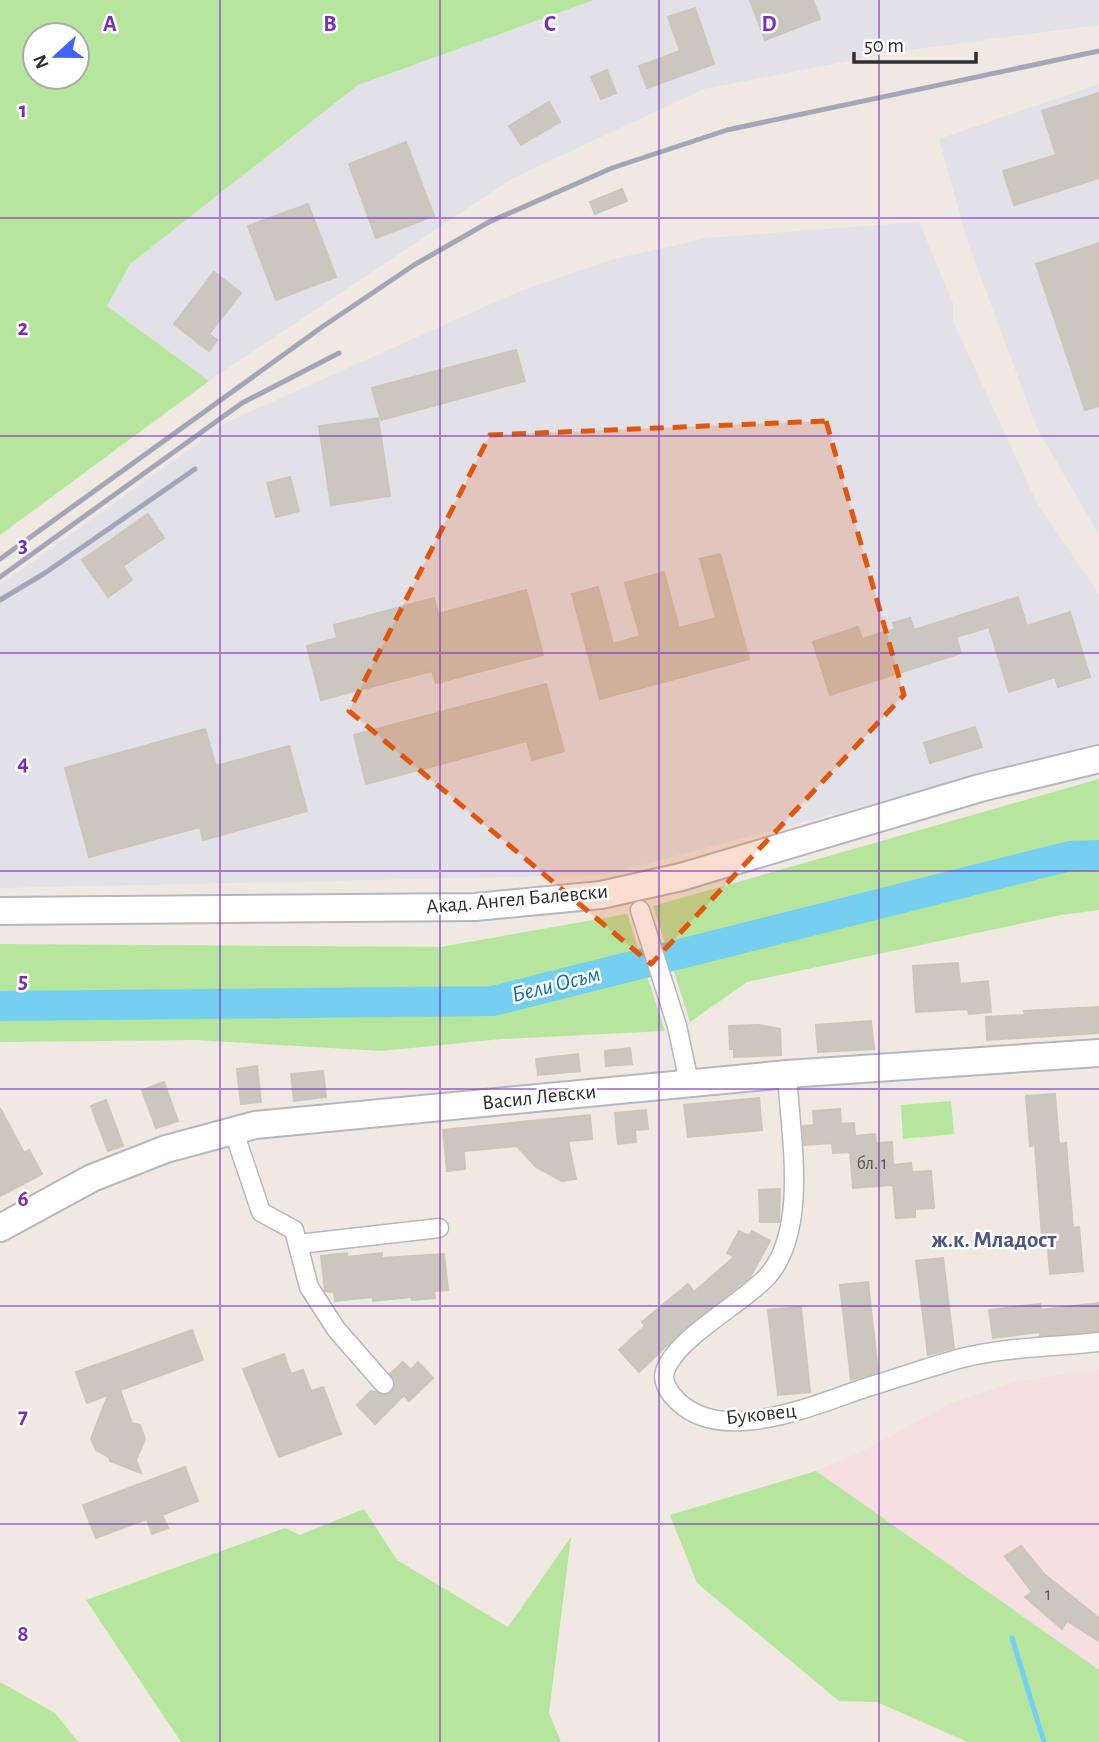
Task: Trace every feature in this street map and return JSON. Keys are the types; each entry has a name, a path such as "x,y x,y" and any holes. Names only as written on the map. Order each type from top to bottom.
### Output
{"main road":[{"name":"Акад. Ангел Балевски","path":"0,911 475,907 601,895 681,877 980,788 1099,759"},
{"name":"Васил Левски","path":"0,1228 92,1178 166,1149 233,1129 689,1082 1099,1053"}],"street":[{"path":"640,910 677,1026 689,1082"},
{"name":"Буковец","path":"788,1074 793,1198 789,1237 779,1260 765,1278 674,1354 663,1372 664,1385 676,1400 699,1415 728,1421 769,1418 804,1410 964,1358 1099,1342"},
{"path":"233,1129 261,1212 294,1230 309,1287 336,1329 384,1384"},
{"path":"299,1244 439,1228"}],"highlighted area":[{"path":"826,421 904,695 651,964 349,711 490,435"}],"shaded area":[{"path":"594,0 1099,0 1099,25 900,51 704,89 511,179 209,381 107,306 130,264 358,85"},
{"path":"1099,84 1099,535 1037,428 967,240 939,139"},
{"path":"919,222 953,303 953,321 1037,503 1099,594 1099,744 603,875 0,888 0,585 227,422 518,292 610,260 707,238"},
{"path":"1099,1369 1099,1742 965,1742 877,1702 839,1701 697,1583 670,1516 816,1471 863,1451 949,1404 1014,1382"}],"green space":[{"path":"0,0 594,0 358,85 130,264 107,306 209,381 0,535"},
{"path":"1099,779 1099,910 1061,915 747,982 690,1022 653,906"},
{"path":"627,914 665,1031 501,1039 382,1051 197,1040 0,1042 0,944 440,947"},
{"path":"951,1101 954,1134 903,1139 901,1105"},
{"path":"816,1471 1099,1670 1099,1742 968,1742 877,1702 839,1701 697,1583 670,1515"},
{"path":"364,1509 397,1560 508,1627 571,1537 549,1713 561,1742 181,1742 86,1600 285,1528 300,1535"},
{"path":"0,1682 55,1713 78,1742 0,1742"}],"building":[{"path":"750,0 813,0 820,19 765,40"},
{"path":"695,8 714,64 647,88 639,66 680,51 668,17"},
{"path":"607,70 616,93 601,99 591,77"},
{"path":"1099,93 1099,178 1014,205 1003,171 1056,155 1042,111"},
{"path":"549,102 560,122 521,145 509,126"},
{"path":"406,142 434,216 376,238 349,164"},
{"path":"622,189 627,201 595,214 590,202"},
{"path":"308,204 336,277 276,300 248,226"},
{"path":"1099,243 1099,406 1085,410 1036,264"},
{"path":"214,272 241,293 209,334 217,340 209,351 174,324"},
{"path":"516,350 525,381 381,420 372,388"},
{"path":"378,418 390,496 331,505 319,426"},
{"path":"290,477 299,511 276,517 267,483"},
{"path":"148,514 164,538 123,566 132,580 108,597 82,560"},
{"path":"720,554 749,659 600,699 572,594 598,587 613,644 640,636 625,583 664,572 679,628 716,618 700,559"},
{"path":"526,590 543,655 436,683 432,671 321,700 307,646 337,638 334,625 434,598 438,614"},
{"path":"1018,597 1027,626 1070,612 1090,677 1058,687 1055,677 1009,692 989,627 956,637 961,653 830,695 813,642 858,627 862,639 895,629 893,623 910,618 914,630"},
{"path":"546,684 564,751 532,760 527,741 366,784 354,735"},
{"path":"975,727 982,747 930,763 924,743"},
{"path":"205,729 216,766 289,746 307,811 203,840 200,827 89,857 65,768"},
{"path":"958,963 960,984 988,981 991,1012 969,1014 968,1009 916,1012 913,966"},
{"path":"1099,1007 1099,1033 987,1040 986,1017 1025,1015 1024,1011"},
{"path":"871,1021 874,1049 818,1052 816,1025"},
{"path":"759,1025 780,1029 781,1055 734,1057 734,1049 730,1049 729,1026"},
{"path":"630,1048 632,1064 606,1066 605,1051"},
{"path":"578,1054 580,1071 538,1075 536,1059"},
{"path":"257,1066 261,1102 241,1104 237,1069"},
{"path":"323,1071 326,1097 294,1101 291,1074"},
{"path":"164,1082 178,1121 156,1128 142,1090"},
{"path":"1055,1094 1059,1144 1066,1143 1073,1228 1079,1227 1083,1271 1050,1274 1047,1236 1042,1236 1035,1145 1030,1146 1026,1096"},
{"path":"759,1098 762,1130 688,1137 684,1105"},
{"path":"106,1100 123,1146 108,1151 91,1106"},
{"path":"0,1108 24,1153 29,1150 42,1174 0,1196"},
{"path":"840,1109 841,1124 854,1123 855,1136 875,1134 876,1143 892,1142 893,1165 911,1163 912,1172 931,1171 934,1208 915,1209 915,1217 896,1218 893,1185 853,1188 850,1152 833,1153 832,1143 804,1145 803,1126 814,1125 813,1111"},
{"path":"646,1110 648,1129 635,1130 636,1142 618,1144 615,1113"},
{"path":"590,1115 592,1139 568,1141 576,1179 562,1181 536,1167 517,1146 464,1151 465,1169 447,1171 443,1130"},
{"path":"780,1189 779,1222 760,1222 759,1190"},
{"path":"739,1231 749,1236 752,1231 770,1241 750,1277 684,1329 639,1372 619,1350 645,1326 642,1322 688,1284 694,1292 734,1257 727,1253"},
{"path":"347,1253 347,1257 382,1253 382,1258 444,1254 448,1290 434,1291 435,1298 412,1300 411,1297 373,1301 373,1297 335,1301 334,1292 325,1291 321,1256"},
{"path":"943,1258 954,1348 928,1355 916,1261"},
{"path":"868,1282 878,1372 851,1380 840,1285"},
{"path":"1099,1303 1099,1331 1040,1336 1040,1332 993,1338 989,1310 1040,1304 1041,1310"},
{"path":"801,1307 810,1392 778,1395 768,1310"},
{"path":"192,1330 203,1360 120,1390 132,1423 140,1425 145,1439 136,1460 141,1473 110,1461 109,1457 96,1450 91,1439 108,1395 87,1403 76,1372"},
{"path":"284,1354 291,1374 303,1370 311,1391 323,1387 341,1434 279,1457 243,1369"},
{"path":"403,1362 411,1370 418,1362 433,1378 409,1401 404,1395 375,1424 357,1405 371,1391 386,1395 392,1392 395,1382 390,1374"},
{"path":"185,1467 198,1501 162,1515 168,1528 152,1534 147,1519 96,1538 83,1505"},
{"path":"1021,1546 1044,1574 1099,1618 1099,1641 1067,1621 1062,1629 1025,1597 1032,1592 1005,1556"}],"waterway":[{"name":"Бели Осъм","path":"0,1006 493,1001 1070,856 1099,855"},
{"path":"1012,1638 1044,1742"}],"railway":[{"path":"0,559 322,327 414,265 489,222 612,168 727,130 1099,51"},
{"path":"0,577 242,403 339,353"},
{"path":"0,600 45,573 195,469"}],"district":[{"name":"ж.к. Младост","path":"994,1240"}]}
